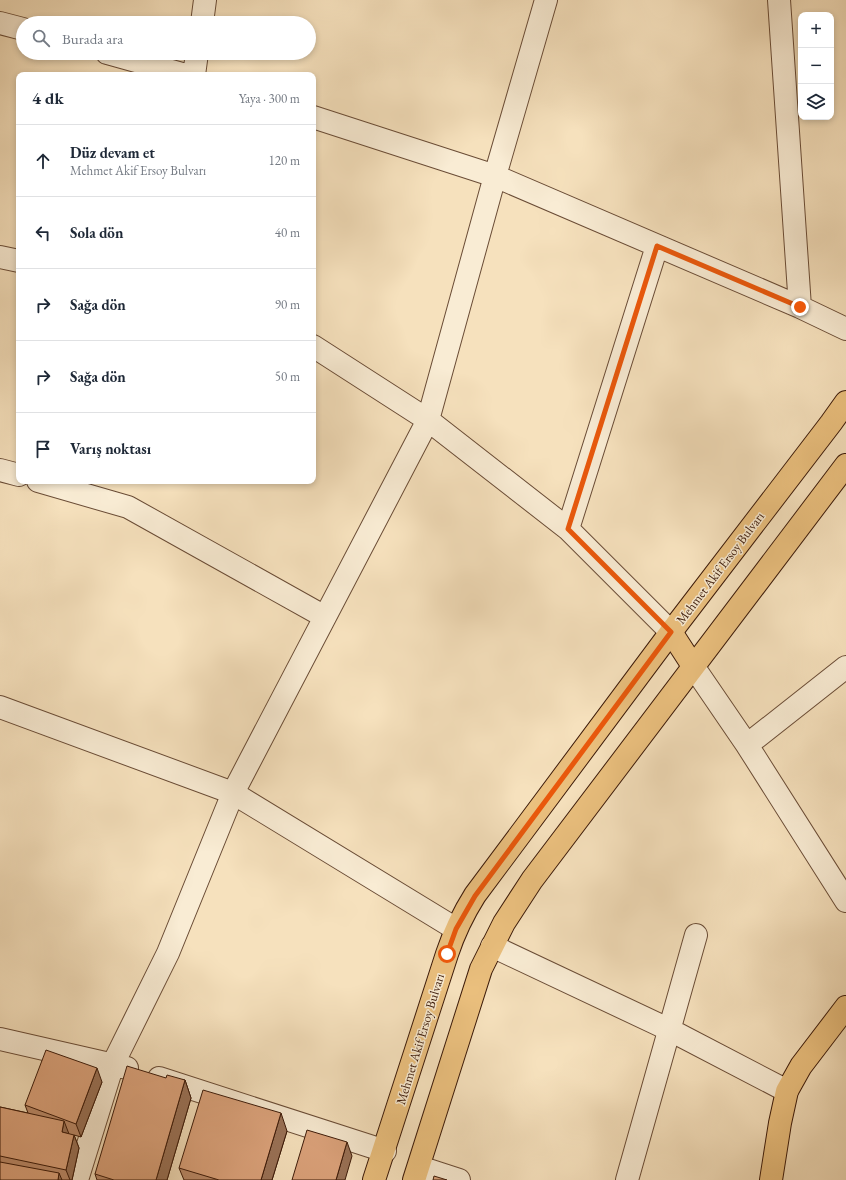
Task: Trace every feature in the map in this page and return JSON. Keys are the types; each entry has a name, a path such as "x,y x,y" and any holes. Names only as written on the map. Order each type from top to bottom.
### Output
{"main road":[{"name":"Mehmet Akif Ersoy Bulvarı","path":"374,1180 385,1151 447,954 456,929 475,896 671,632 846,402"},
{"path":"416,1173 481,969 504,923 532,880 846,465"},
{"path":"671,632 693,666"},
{"path":"771,1180 780,1123 787,1091 801,1066 846,1007"}],"street":[{"path":"203,16 205,0"},
{"path":"77,1180 113,1064 168,953 233,793 428,420 495,176 546,0"},
{"path":"779,0 800,307"},
{"path":"0,23 16,27"},
{"path":"133,60 175,72"},
{"path":"194,72 196,60"},
{"path":"316,117 495,176 800,307 846,329"},
{"path":"568,529 657,246"},
{"path":"0,257 16,260"},
{"path":"316,348 428,420 568,529 671,632"},
{"path":"0,470 16,474"},
{"path":"48,484 128,507 325,617"},
{"path":"693,666 747,744 846,901"},
{"path":"747,744 846,667"},
{"path":"0,707 233,793 456,929"},
{"path":"627,1180 696,935"},
{"path":"492,946 670,1030 787,1091"},
{"path":"0,1039 113,1064 385,1151"},
{"path":"416,1173 459,1180"}],"building":[{"path":"46,1050 97,1068 76,1124 25,1105"},
{"path":"127,1066 166,1078 167,1075 185,1080 156,1180 114,1180 95,1174"},
{"path":"203,1090 281,1113 261,1180 219,1180 179,1168"},
{"path":"0,1107 64,1121 62,1132 74,1135 66,1170 0,1156"},
{"path":"307,1130 347,1142 336,1180 292,1180"},
{"path":"0,1162 59,1173 58,1180 0,1180"},
{"path":"434,1176 447,1180 433,1180"}],"route":[{"path":"447,954 456,929 475,896 671,632 568,529 657,246 800,307"}]}
